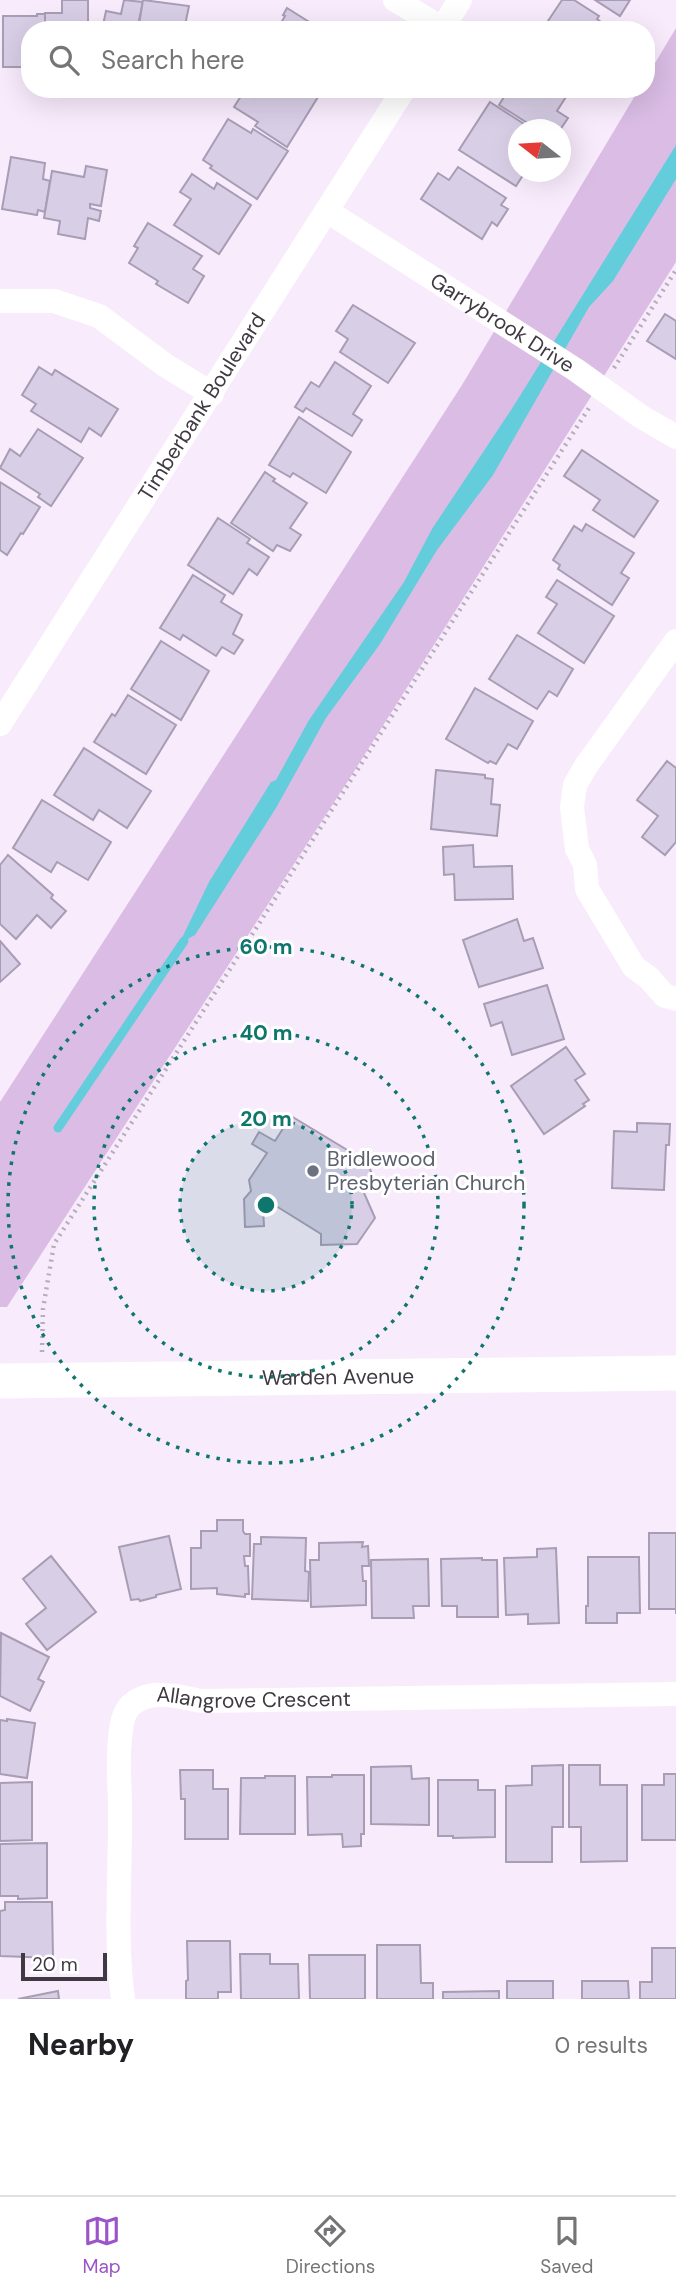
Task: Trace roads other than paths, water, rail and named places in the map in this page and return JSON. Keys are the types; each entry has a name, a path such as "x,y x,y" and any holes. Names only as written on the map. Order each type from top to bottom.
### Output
{"main road":[{"name":"Warden Avenue","path":"0,1381 676,1373"}],"street":[{"path":"396,0 429,21"},
{"path":"447,21 460,0"},
{"name":"Timberbank Boulevard","path":"0,724 398,98"},
{"name":"Garrybrook Drive","path":"327,211 676,437"},
{"path":"0,301 54,301 99,316 165,365 212,394"},
{"path":"676,641 586,766 575,785 572,807 577,849 585,865 587,888 634,967 648,977 665,996 676,999"},
{"name":"Allangrove Crescent","path":"123,1999 120,1950 121,1817 118,1784 121,1728 127,1708 139,1698 155,1694 202,1701 676,1694"}],"water":[{"path":"676,145 676,179 613,281 589,307 493,475 437,550 380,644 326,718 276,808 195,935 184,941 182,938 209,882 271,782 276,780 309,720 404,582 432,529 513,407"}],"waterway":[{"path":"58,1128 184,941"}],"place":[{"name":"Bridlewood Presbyterian Church","path":"313,1171"}]}
